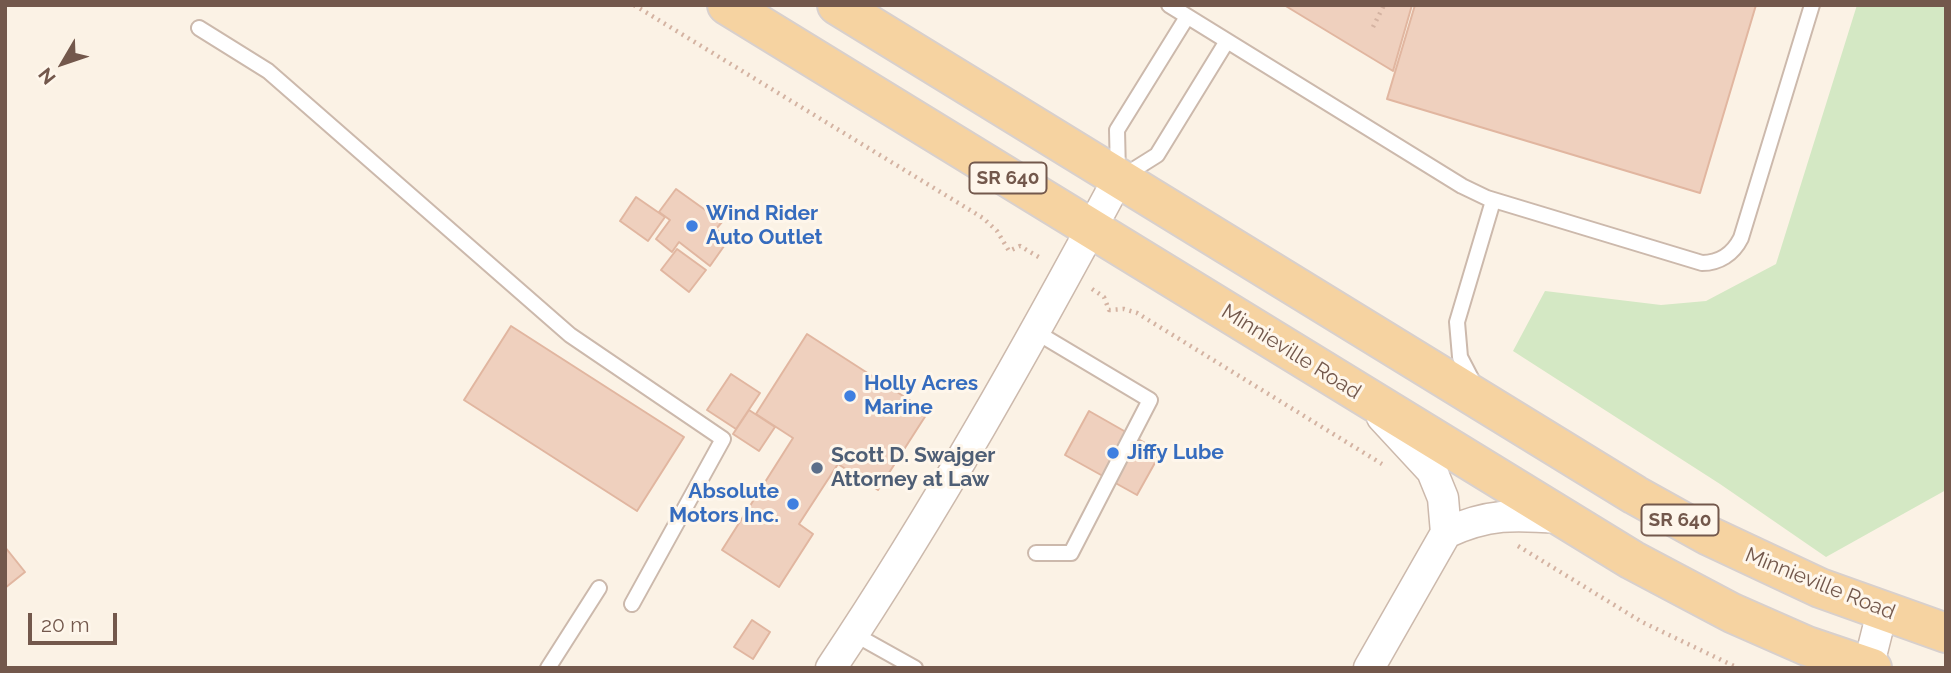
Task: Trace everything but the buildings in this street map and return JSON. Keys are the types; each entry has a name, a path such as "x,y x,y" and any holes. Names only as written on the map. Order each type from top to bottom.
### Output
{"main road":[{"name":"Minnieville Road","path":"727,5 1632,561 1732,613 1807,646 1869,667"},
{"name":"Minnieville Road","path":"837,5 1635,495 1707,535 1820,588 1882,612 1946,632"}],"street":[{"path":"831,668 1036,332 1118,179"},
{"path":"1365,398 1432,471 1443,498 1446,533 1368,668"},
{"path":"1446,533 1466,524 1494,517 1563,519"},
{"path":"1869,667 1882,612"}],"lane":[{"path":"1168,5 1462,186 1493,201 1693,261 1714,262 1727,256 1738,243 1748,220 1812,5"},
{"path":"1118,179 1117,130 1187,17"},
{"path":"199,28 268,71 570,335 723,439 632,604"},
{"path":"1118,179 1157,155 1227,41"},
{"path":"1489,406 1460,357 1457,336 1460,307 1493,201"},
{"path":"1036,332 1150,400 1071,553 1036,553"},
{"path":"548,668 599,588"},
{"path":"854,634 915,668"}],"path":[{"path":"634,5 983,218 997,231 1009,251 1020,246"},
{"path":"1373,27 1384,5"},
{"path":"1104,297 1109,310 1124,309 1137,313 1384,465"},
{"path":"1510,542 1642,622 1738,668"}],"green space":[{"path":"1857,5 1946,5 1946,490 1826,557 1720,484 1513,351 1545,291 1661,305 1706,301 1776,264"}],"place":[{"name":"Wind Rider Auto Outlet","path":"692,226"},
{"name":"Holly Acres Marine","path":"850,396"},
{"name":"Jiffy Lube","path":"1113,453"},
{"name":"Scott D. Swajger Attorney at Law","path":"817,468"},
{"name":"Absolute Motors Inc.","path":"793,504"}]}
